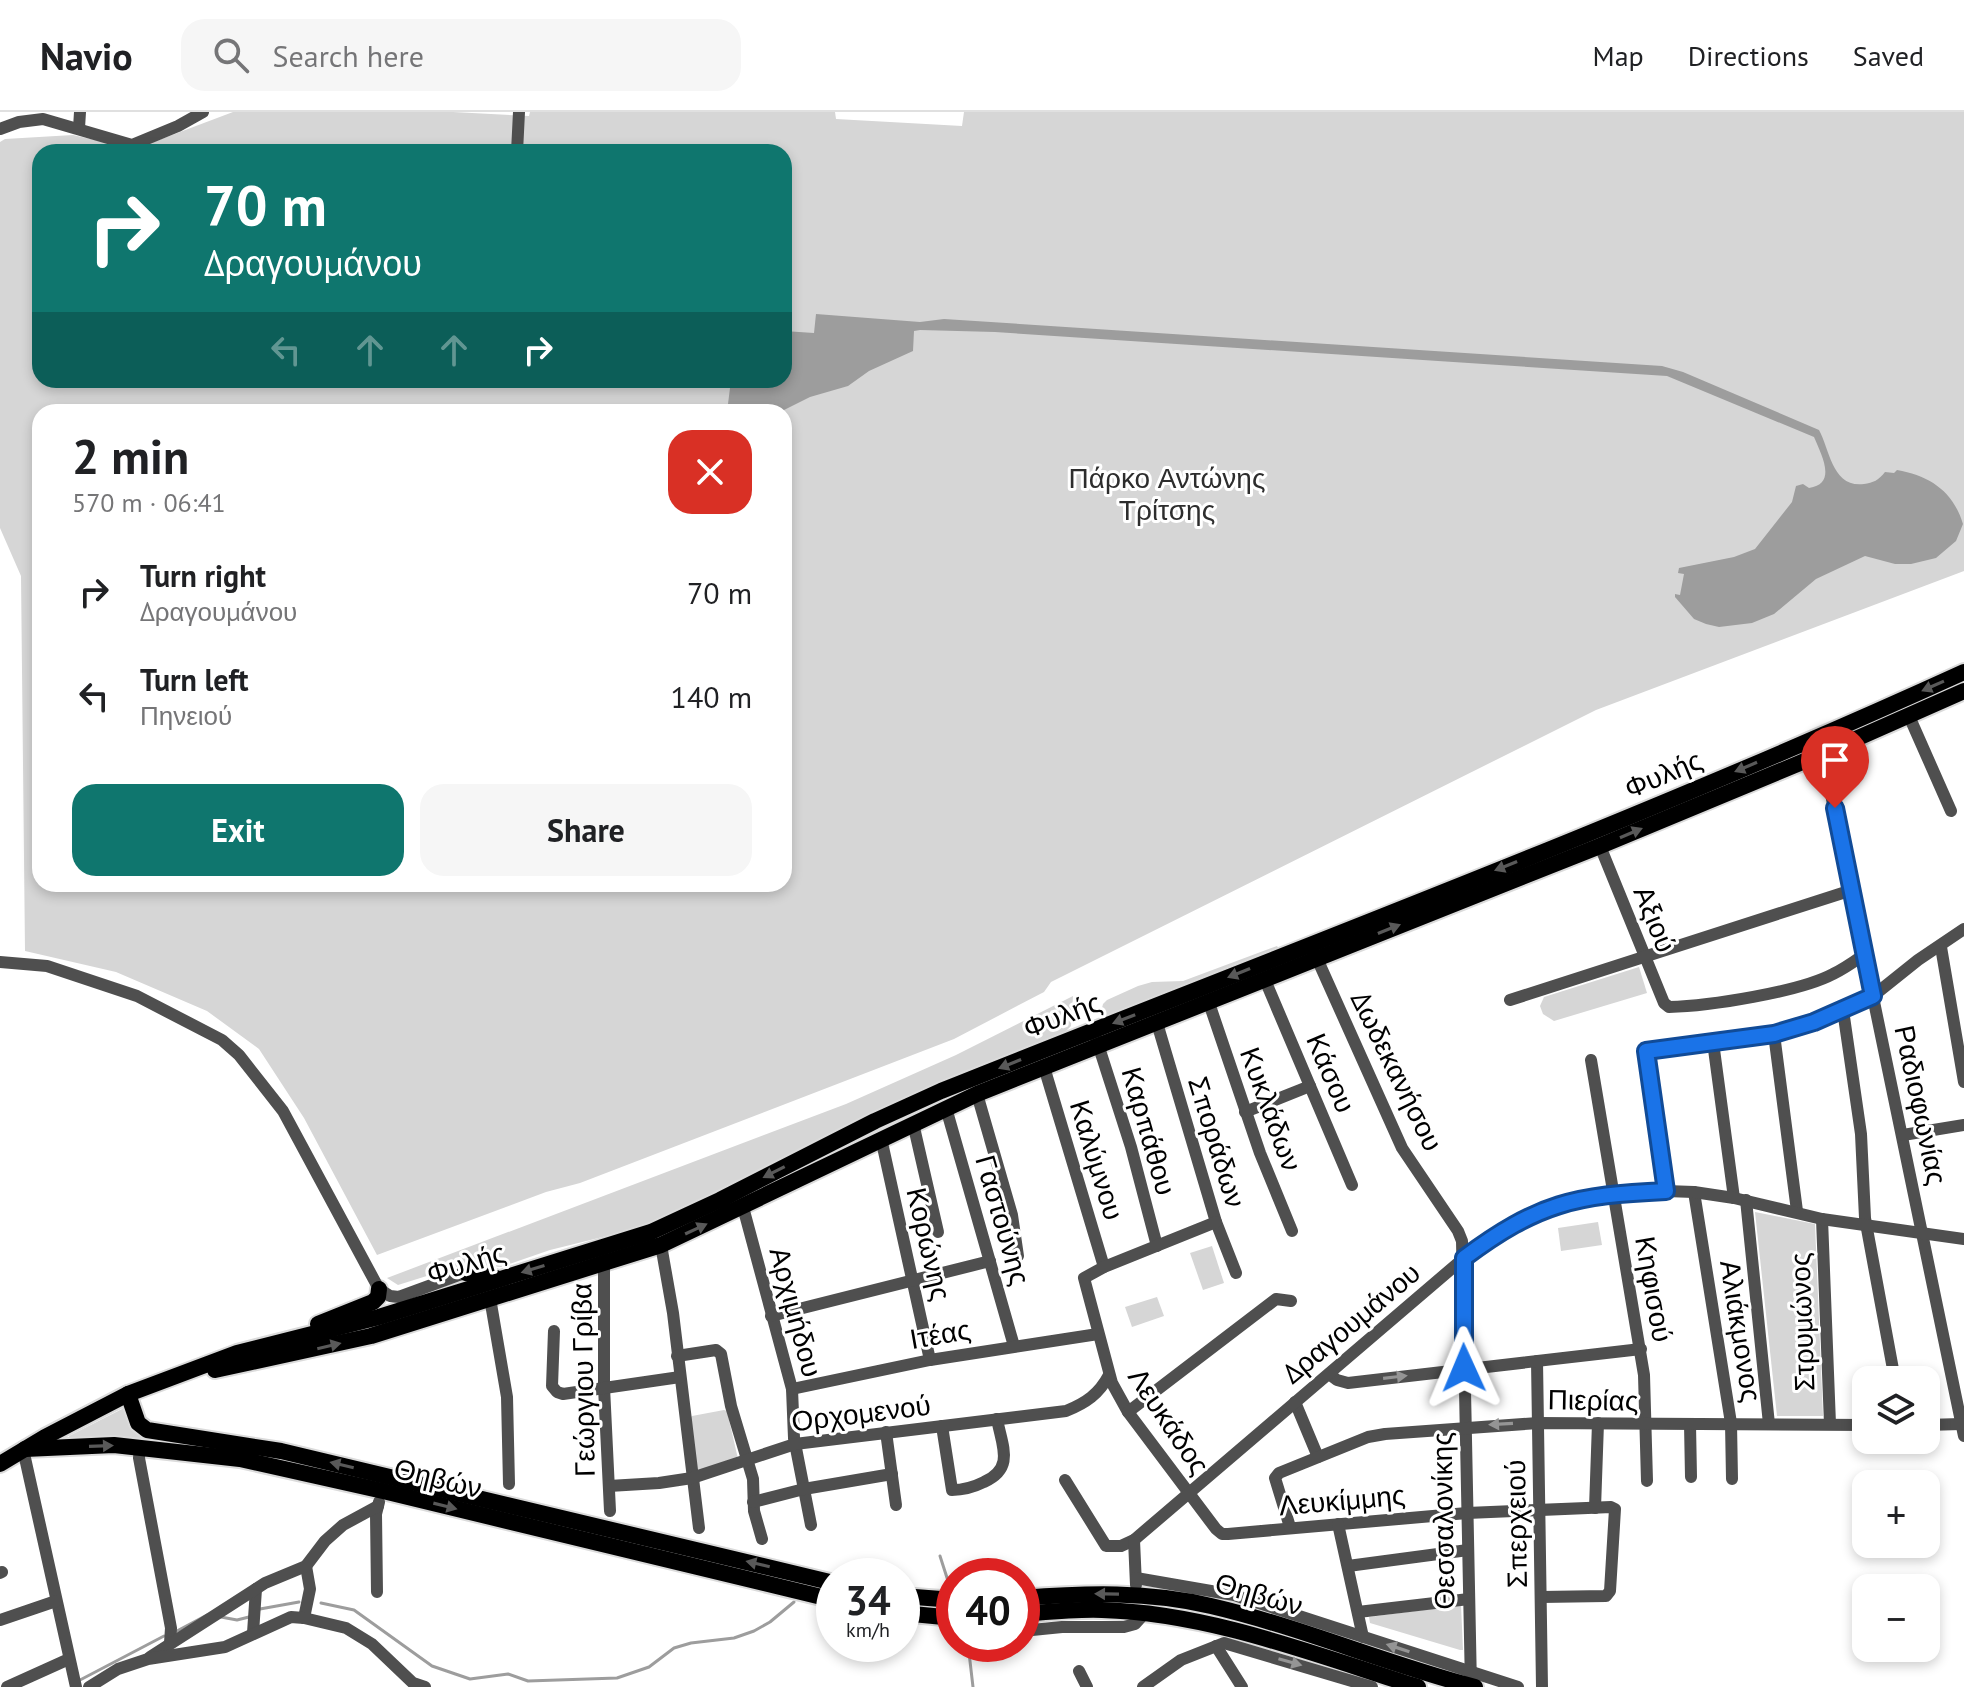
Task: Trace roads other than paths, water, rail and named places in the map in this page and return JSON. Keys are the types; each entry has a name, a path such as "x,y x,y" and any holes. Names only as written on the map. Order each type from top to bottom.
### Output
{"main road":[{"name":"Φυλής","path":"170,1379 335,1345 476,1292 502,1278 661,1245 913,1123 1044,1067 1096,1038 1157,1023 1265,980 1314,951 1600,846 1821,745 1964,672"},
{"name":"Φυλής","path":"0,1464 128,1394 237,1353 352,1325 602,1256 928,1097 1096,1038 1821,745 1909,716 1964,691"},
{"path":"237,1353 373,1302 378,1297 379,1289"},
{"name":"Θηβών","path":"128,1394 138,1423 147,1430 281,1451 816,1579"},
{"name":"Θηβών","path":"23,1449 114,1445 240,1459 381,1499 816,1596"},
{"name":"Θηβών","path":"1040,1597 1108,1593 1136,1586 1472,1683"},
{"name":"Θηβών","path":"1040,1613 1103,1610 1200,1623 1235,1630 1418,1687"}],"street":[{"path":"4,112 2,128 43,119 129,144"},
{"path":"79,128 80,112"},
{"path":"134,144 203,112"},
{"path":"517,144 519,112"},
{"path":"1909,716 1951,811"},
{"name":"Ραδιοφωνίας","path":"1821,745 1963,1430"},
{"name":"Αξιού","path":"1600,846 1664,1003 1669,1007 1772,993 1819,980 1865,954"},
{"path":"1510,1000 1852,890"},
{"path":"1666,1191 1646,1051 1774,1034 1843,1010 1873,996 1964,929"},
{"path":"1941,947 1964,1082"},
{"name":"Δωδεκανήσου","path":"1314,951 1405,1153 1458,1231 1464,1258"},
{"path":"0,962 47,966 137,996 231,1047 283,1111 379,1289 390,1296 399,1297 447,1279 476,1292 507,1397 509,1484"},
{"name":"Κάσου","path":"1265,980 1352,1185"},
{"name":"Κυκλάδων","path":"1209,1003 1245,1112 1292,1231"},
{"path":"1843,1010 1859,1121 1866,1225 1892,1366"},
{"name":"Σποράδων","path":"1157,1023 1216,1222 1236,1273"},
{"name":"Στρυμώνος","path":"1774,1034 1797,1211"},
{"name":"Καρπάθου","path":"1096,1038 1131,1147 1157,1246"},
{"path":"1713,1042 1740,1199 1769,1424"},
{"name":"Κηφισού","path":"1591,1060 1641,1349 1647,1425 1647,1481"},
{"name":"Καλύμνου","path":"1044,1067 1104,1267"},
{"path":"1245,1112 1310,1086"},
{"path":"977,1094 1012,1215 1018,1256"},
{"name":"Γαστούνης","path":"946,1108 1014,1346"},
{"path":"913,1123 938,1232"},
{"path":"1903,1135 1964,1125"},
{"name":"Κορώνης","path":"881,1138 930,1360"},
{"name":"Δραγουμάνου","path":"1134,1540 1464,1258 1495,1235 1538,1211 1563,1202 1613,1193 1694,1192 1797,1211 1822,1219 1964,1239"},
{"name":"Αλιάκμονος","path":"1694,1192 1731,1423 1732,1479"},
{"name":"Αρχιμήδου","path":"743,1207 792,1389 795,1444 811,1525"},
{"name":"Στρυμώνος","path":"1822,1219 1830,1424"},
{"path":"1104,1267 1216,1222"},
{"path":"661,1245 673,1313 699,1528"},
{"name":"Γεώργιου Γρίβα","path":"602,1256 610,1511"},
{"name":"Θεσσαλονίκης","path":"1464,1258 1464,1426 1472,1683"},
{"path":"771,1316 990,1261"},
{"name":"Λευκάδος","path":"1104,1267 1084,1278 1110,1379 1125,1407 1222,1534"},
{"path":"1125,1407 1276,1299 1291,1301"},
{"path":"554,1331 552,1386 557,1392 563,1394 680,1377"},
{"name":"Ιτέας","path":"792,1389 930,1360 1098,1334"},
{"path":"1329,1374 1348,1383 1641,1349"},
{"path":"677,1356 719,1351 731,1406 753,1479 753,1502 762,1539"},
{"name":"Σπερχειού","path":"1537,1361 1542,1687"},
{"name":"Ορχομενού","path":"609,1486 692,1478 795,1444 1054,1413 1077,1407 1102,1390 1110,1379"},
{"path":"1295,1402 1318,1457"},
{"path":"942,1426 952,1490 976,1486 995,1478 1002,1470 1005,1462 997,1419"},
{"name":"Πιερίας","path":"1290,1527 1275,1478 1279,1473 1385,1434 1538,1423 1852,1425"},
{"path":"1595,1508 1598,1423"},
{"path":"1690,1424 1691,1477"},
{"path":"1940,1427 1963,1430"},
{"path":"886,1432 896,1505"},
{"path":"140,1447 139,1458 171,1628 170,1643"},
{"path":"23,1449 76,1687"},
{"path":"753,1502 804,1489 892,1474"},
{"path":"1065,1480 1106,1546 1121,1546 1134,1540 1136,1586 1234,1595 1363,1637 1472,1683 1518,1687"},
{"path":"148,1659 256,1589 306,1566 325,1541 381,1499"},
{"path":"377,1592 381,1499"},
{"name":"Λευκίμμης","path":"1222,1534 1467,1513 1611,1507 1617,1513 1610,1591 1606,1596 1598,1597 1541,1597"},
{"path":"1338,1524 1363,1637"},
{"path":"1348,1566 1468,1550"},
{"path":"304,1618 310,1589 306,1566"},
{"path":"253,1633 256,1589"},
{"path":"1358,1612 1469,1599"},
{"path":"0,1620 56,1601"},
{"path":"1040,1629 1124,1627 1135,1624 1144,1614"},
{"path":"89,1687 118,1669 183,1651 225,1647 291,1617 346,1628 372,1644 413,1683 425,1687"},
{"path":"1200,1623 1220,1645 1242,1687"},
{"path":"1199,1652 1203,1637 1200,1623"},
{"path":"1143,1687 1173,1665 1220,1645 1372,1687"},
{"path":"7,1687 69,1659"},
{"path":"1079,1671 1087,1687"}],"waterway":[{"path":"260,1609 299,1602"},
{"path":"321,1603 354,1610 432,1666 470,1679 508,1674 528,1681 617,1678 649,1667 674,1648 734,1638 754,1631 794,1602"},
{"path":"175,1632 207,1615"},
{"path":"221,1617 237,1620 249,1617"},
{"path":"80,1680 164,1636"},
{"path":"970,1662 973,1687"}],"park label":[{"name":"Πάρκο Αντώνης Τρίτσης","path":"1167,494"}]}
